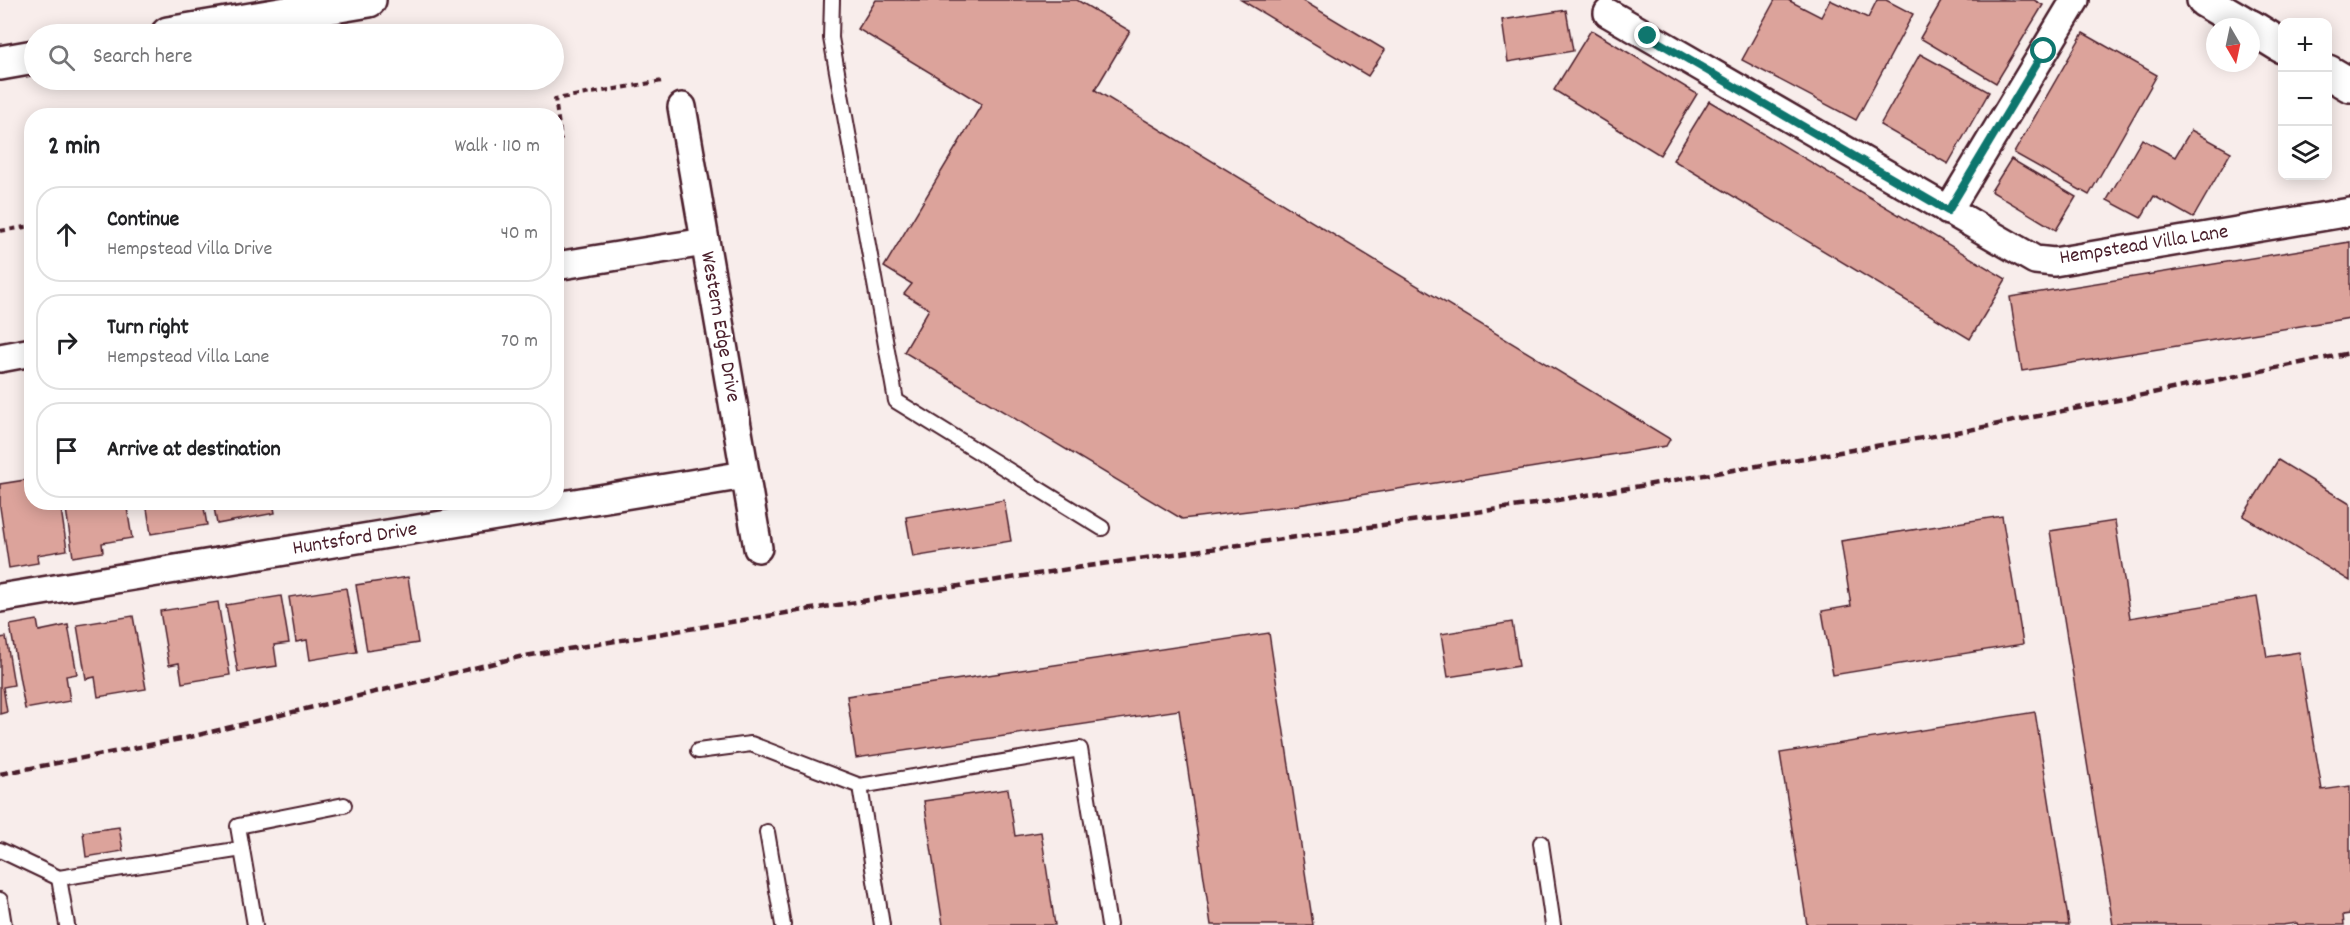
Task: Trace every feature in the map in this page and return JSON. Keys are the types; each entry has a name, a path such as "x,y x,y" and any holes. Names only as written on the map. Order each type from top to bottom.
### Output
{"main road":[{"path":"227,24 369,0"},
{"path":"2204,0 2235,18"},
{"path":"2260,32 2278,43"},
{"path":"0,63 24,59"},
{"path":"2332,74 2350,85"}],"street":[{"path":"1948,211 2074,0"},
{"name":"Hempstead Villa Lane","path":"1608,13 2035,260 2054,262 2350,212"},
{"name":"Western Edge Drive","path":"682,107 758,548"},
{"path":"564,265 705,242"},
{"path":"0,358 24,354"},
{"name":"Huntsford Drive","path":"564,505 745,475"},
{"name":"Huntsford Drive","path":"0,598 533,510"}],"lane":[{"path":"832,0 831,38 896,401 1101,528"},
{"path":"698,751 751,744 860,786 1080,749 1109,925"},
{"path":"860,786 882,925"},
{"path":"255,925 238,826 344,805"},
{"path":"766,832 783,925"},
{"path":"1541,843 1553,925"},
{"path":"0,850 59,878 242,849"},
{"path":"59,878 67,925"},
{"path":"0,900 4,925"}],"path":[{"path":"556,108 555,99 677,79 682,107"},
{"path":"0,231 24,227"}],"building":[{"path":"876,0 1077,0 1130,31 1095,90 1670,439 1666,446 1298,505 1182,519 904,352 929,309 904,294 912,284 884,267 982,104 858,29"},
{"path":"1241,0 1302,0 1385,50 1368,76"},
{"path":"1775,0 1788,0 1821,17 1830,0 1868,18 1877,0 1886,0 1913,14 1856,120 1742,60"},
{"path":"1942,0 2034,0 2043,5 1996,83 1920,38"},
{"path":"1566,10 1573,51 1508,62 1502,20"},
{"path":"1591,30 1697,94 1660,155 1554,90"},
{"path":"2083,33 2157,75 2089,195 2014,153"},
{"path":"1920,54 1989,92 1948,164 1880,125"},
{"path":"1709,101 2006,279 1970,339 1673,160"},
{"path":"2191,130 2231,152 2193,218 2154,196 2141,218 2107,200 2142,139 2175,157"},
{"path":"2011,159 2076,197 2056,230 1991,191"},
{"path":"2350,242 2350,318 2022,371 2010,297"},
{"path":"2278,460 2350,504 2350,581 2243,516"},
{"path":"24,480 24,510 61,510 67,550 37,555 38,563 9,568 0,507 0,484"},
{"path":"1004,500 1011,541 913,557 906,517"},
{"path":"66,510 127,510 132,538 102,543 103,552 73,557"},
{"path":"147,510 204,510 207,525 151,534"},
{"path":"214,510 274,510 275,513 217,524"},
{"path":"2002,516 2023,644 1833,675 1822,611 1851,606 1841,541"},
{"path":"2115,521 2130,618 2257,597 2267,657 2299,652 2322,790 2350,786 2350,914 2343,915 2344,925 2298,925 2297,923 2282,925 2113,925 2050,531"},
{"path":"408,577 418,643 367,651 356,585"},
{"path":"346,588 357,652 310,660 307,640 296,642 289,597"},
{"path":"281,596 289,643 274,645 277,666 238,672 226,605"},
{"path":"218,602 230,675 182,683 179,663 169,665 160,611"},
{"path":"133,616 146,689 98,697 95,677 86,679 77,625"},
{"path":"37,620 39,631 68,625 77,674 66,676 70,701 25,709 10,625"},
{"path":"1512,622 1519,666 1448,677 1441,634"},
{"path":"1269,633 1313,925 1211,925 1179,710 856,758 847,696"},
{"path":"6,637 14,685 3,687 7,712 0,714 0,638"},
{"path":"2035,712 2069,925 1807,925 1780,753"},
{"path":"1008,789 1015,836 1041,832 1055,925 943,925 924,801"},
{"path":"119,827 123,851 86,857 83,832"}],"railway":[{"path":"0,774 186,738 519,657 1088,566 1534,504 1969,430 2350,353"}],"route":[{"path":"1648,36 1948,211 2044,51"}]}
